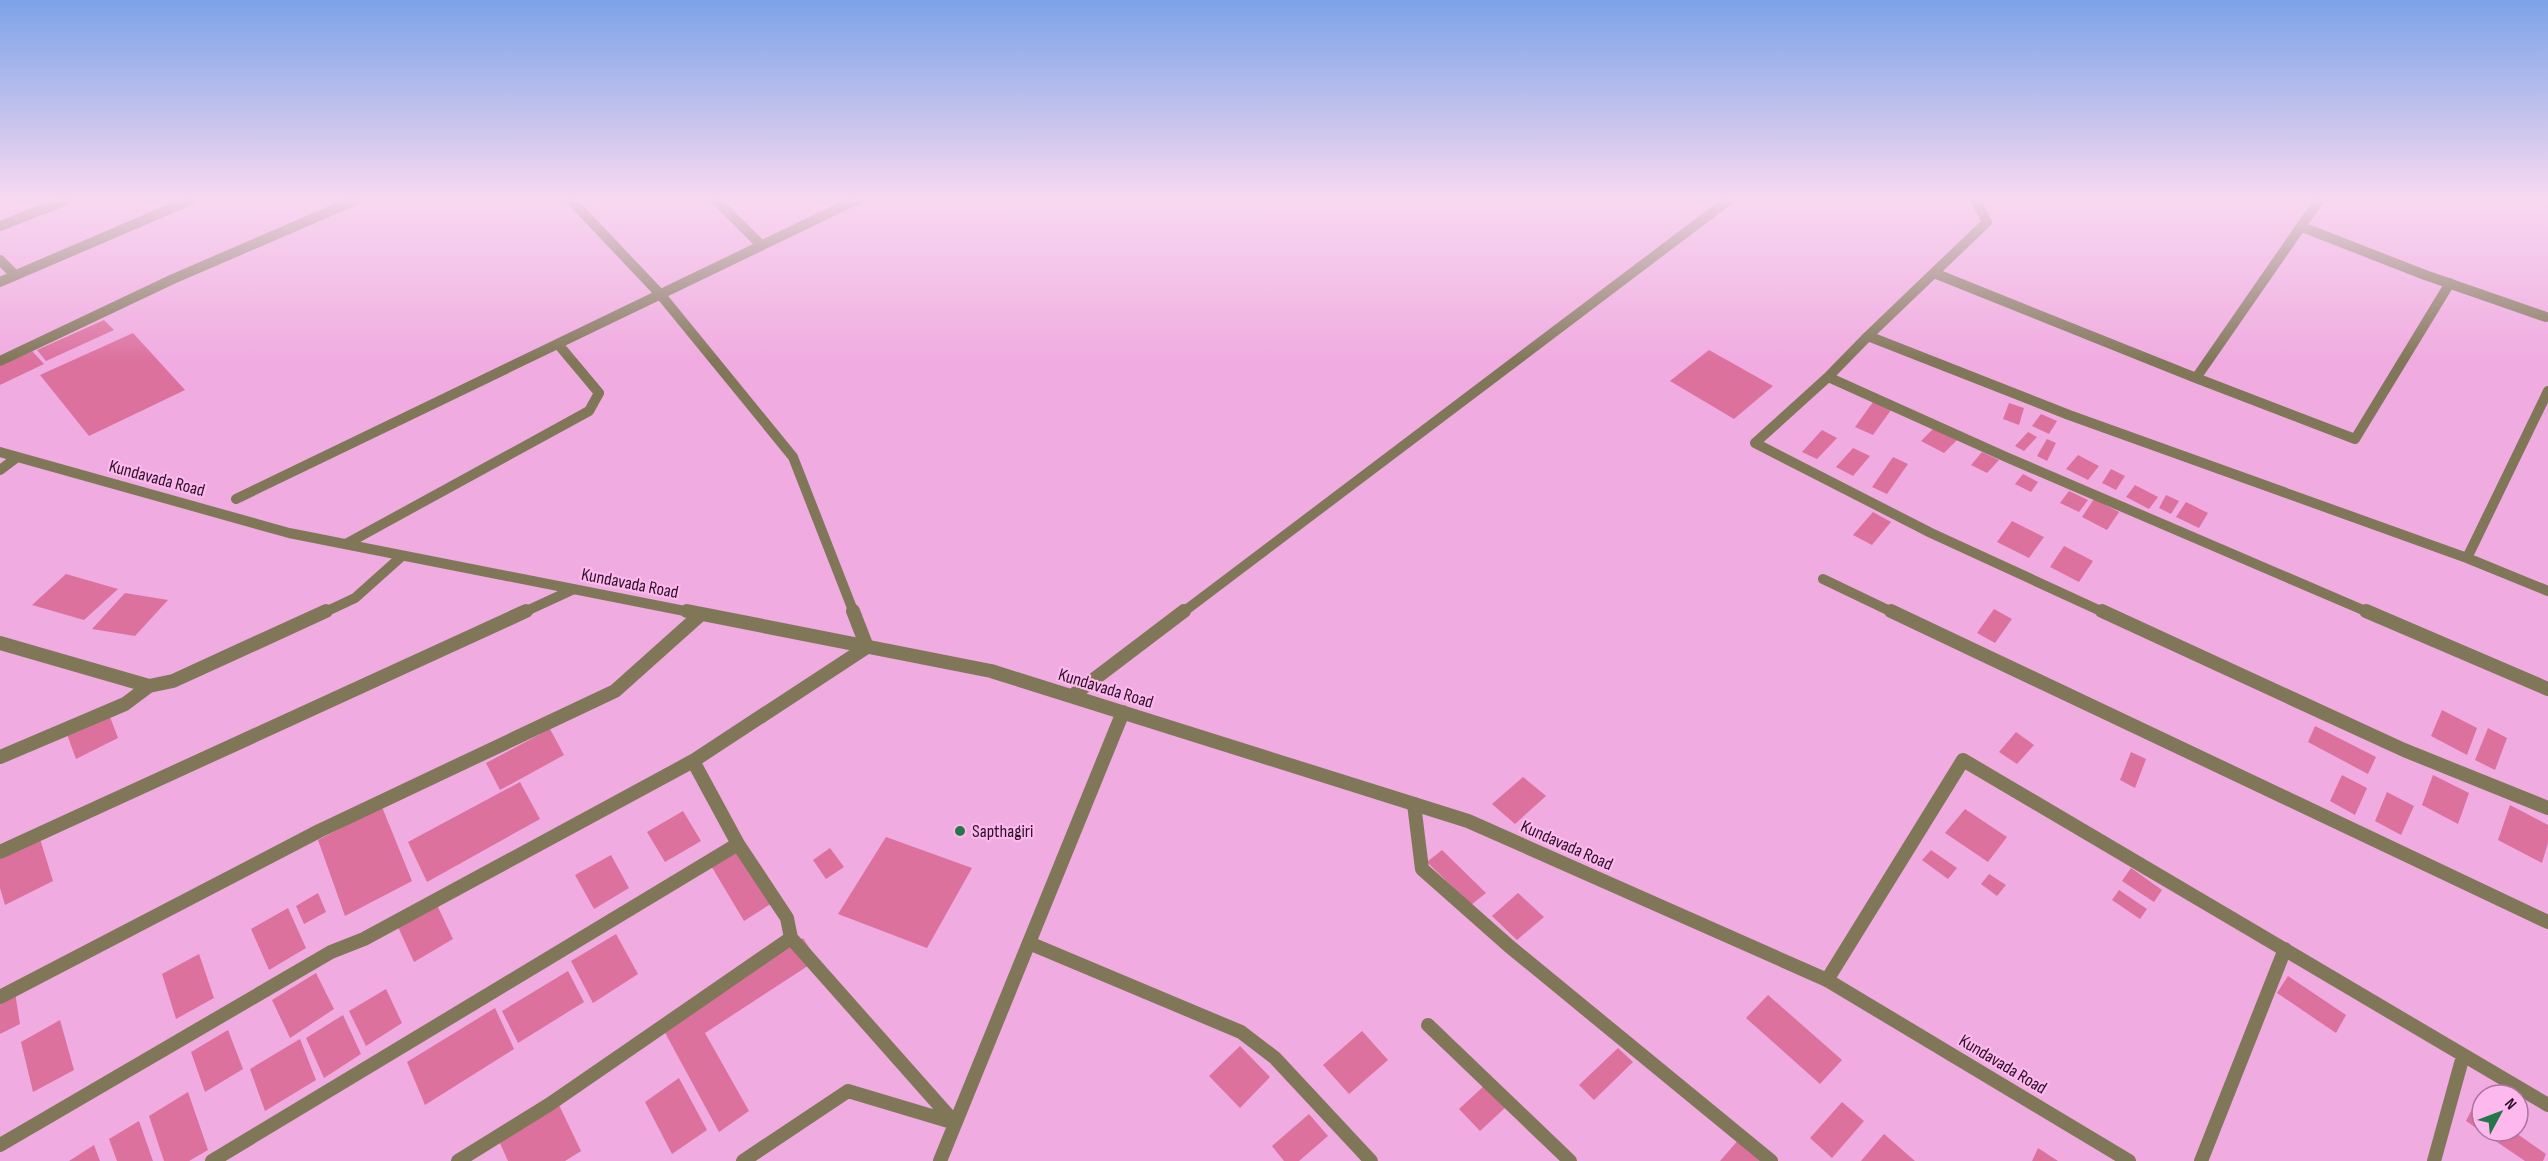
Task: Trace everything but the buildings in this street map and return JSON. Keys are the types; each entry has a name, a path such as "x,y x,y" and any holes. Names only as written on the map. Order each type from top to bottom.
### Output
{"street":[{"path":"0,282 66,253"},
{"path":"0,361 233,253"},
{"path":"0,1145 331,952 364,939 693,761 867,647 793,457 660,294 621,253"},
{"path":"236,500 744,253"},
{"path":"1072,696 1658,253"},
{"path":"1955,253 1755,443 1931,533 2404,750 2548,808"},
{"path":"2196,378 2284,253"},
{"path":"2371,253 2547,316"},
{"path":"0,260 15,275"},
{"path":"1934,273 2355,439 2450,283"},
{"path":"1868,336 2069,415 2467,558 2548,591"},
{"path":"346,544 589,411 599,393 558,344"},
{"path":"1828,376 2006,457 2548,689"},
{"path":"2467,558 2548,392"},
{"name":"Kundavada Road","path":"0,452 289,533 991,671 1468,821 1827,980 2129,1161"},
{"path":"0,470 16,458"},
{"path":"0,757 125,704 149,686 173,681 355,598 402,556"},
{"path":"1823,579 2548,922"},
{"path":"0,852 572,590"},
{"path":"0,997 319,831 615,692 700,615"},
{"path":"0,643 149,686"},
{"path":"940,1161 1123,712"},
{"path":"1827,980 1963,760 2548,1105"},
{"path":"693,761 738,844 787,918 791,938 955,1123"},
{"path":"1414,804 1422,869 1509,946 1771,1161"},
{"path":"212,1161 738,844"},
{"path":"458,1161 550,1104 791,938"},
{"path":"1029,943 1242,1032 1275,1058 1371,1161"},
{"path":"2201,1161 2285,949"},
{"path":"1428,1025 1570,1161"},
{"path":"2434,1161 2463,1056"},
{"path":"743,1161 848,1091 955,1123"}],"place":[{"name":"Sapthagiri","path":"960,831"}]}
